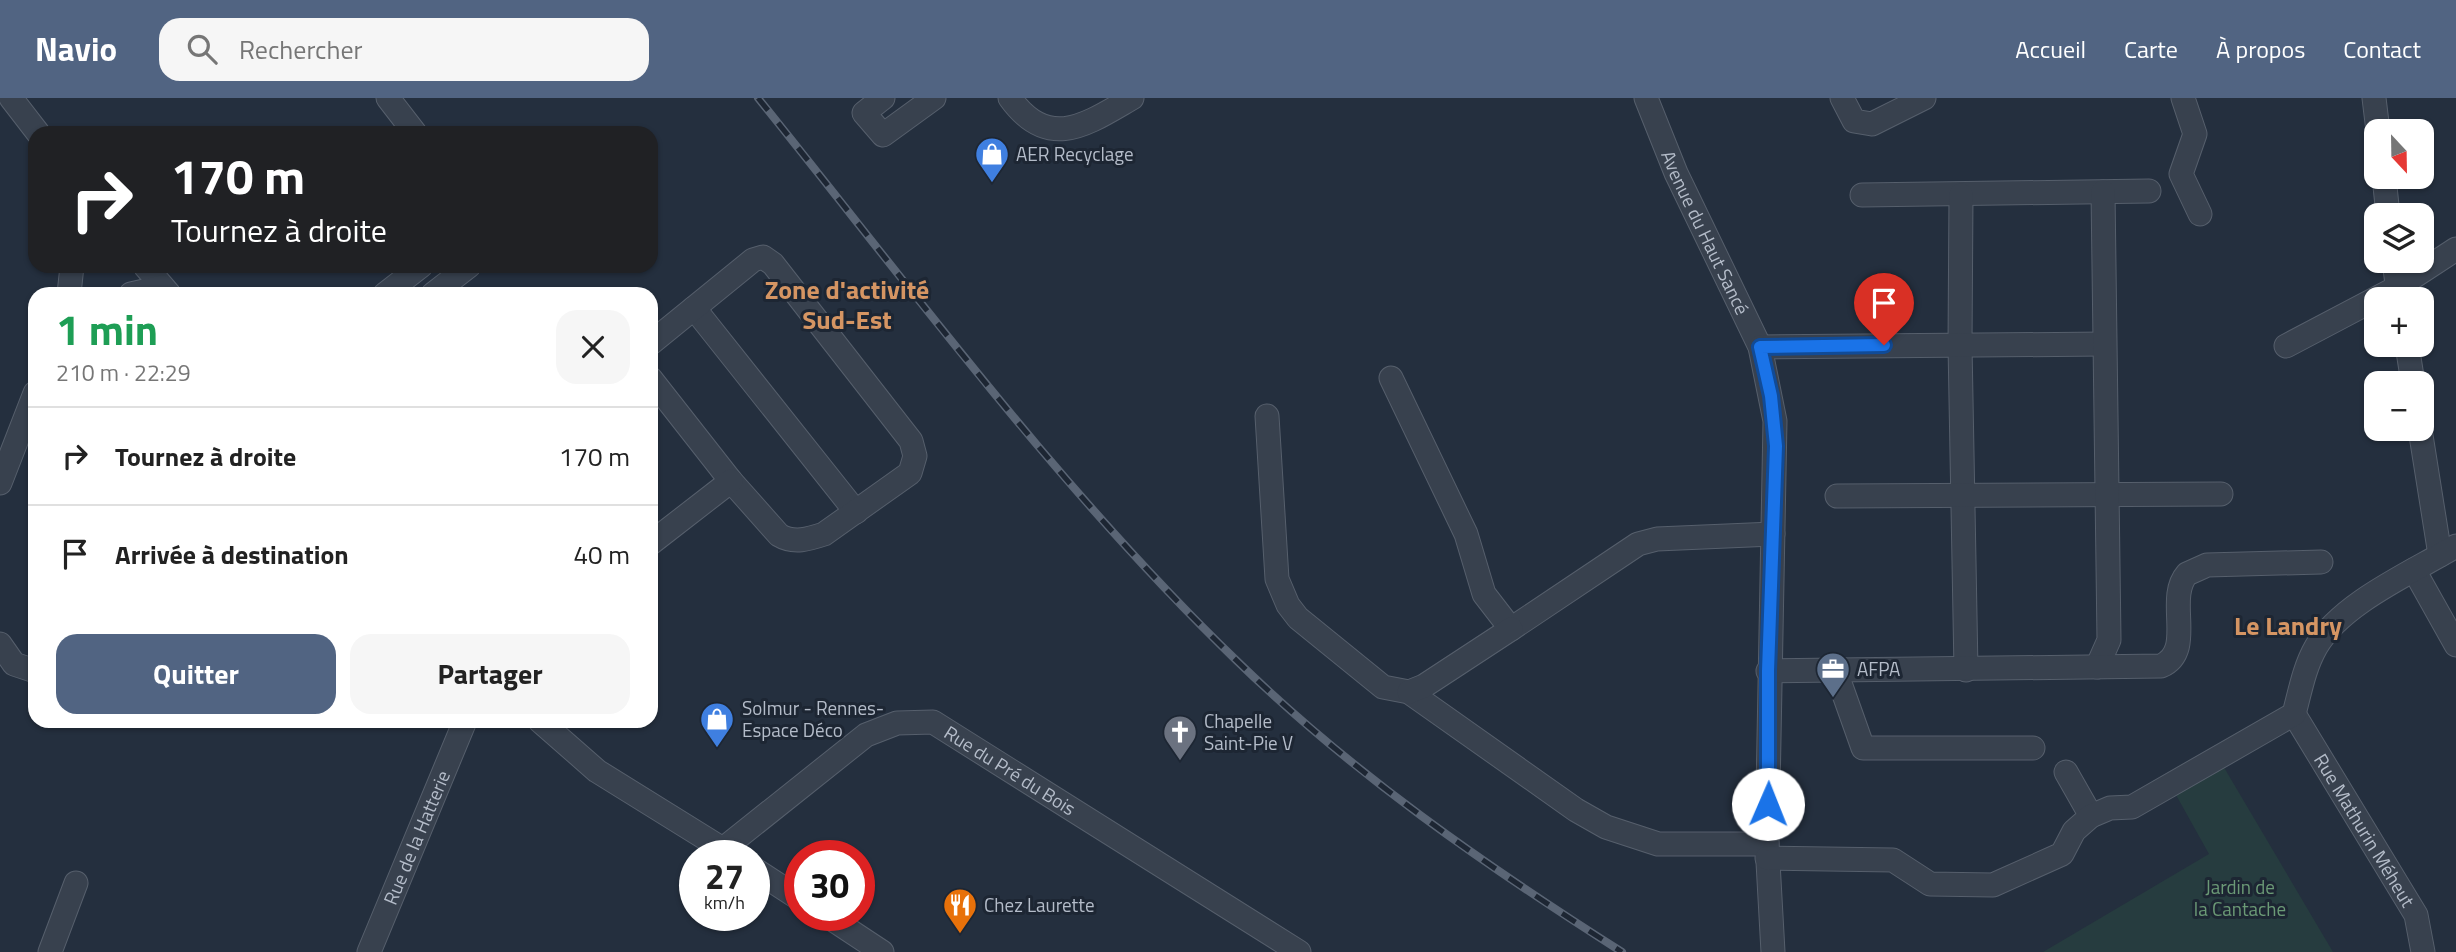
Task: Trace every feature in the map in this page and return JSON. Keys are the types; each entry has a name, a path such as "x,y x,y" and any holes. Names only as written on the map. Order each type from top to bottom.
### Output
{"street":[{"path":"10,98 32,126"},
{"path":"388,98 410,126"},
{"path":"883,98 864,113 883,135 934,98"},
{"path":"1010,98 1023,115 1038,125 1067,129 1081,128 1132,98"},
{"name":"Avenue du Haut Sancé","path":"1646,98 1676,173 1760,347 1775,421 1768,671 1767,851 1773,952"},
{"path":"1842,98 1854,121 1872,124 1924,98"},
{"path":"2183,98 2195,134 2181,174 2200,214"},
{"path":"2374,98 2377,119"},
{"path":"1862,195 2150,191"},
{"path":"2097,667 2109,640 2103,192"},
{"path":"1961,195 1960,345 1966,670"},
{"path":"2406,287 2456,249"},
{"path":"658,337 753,260 763,257 773,264 911,441 915,456 911,473 824,534 808,540 787,540 779,535 731,481 658,388"},
{"path":"151,273 162,287"},
{"path":"394,287 412,273"},
{"path":"442,287 460,273"},
{"path":"694,308 856,512"},
{"path":"2286,346 2364,309"},
{"path":"1760,347 2104,344"},
{"path":"1391,378 1466,534 1484,594 1511,629"},
{"path":"0,483 9,438 28,405"},
{"path":"1267,416 1277,579 1281,592 1298,618 1382,687 1409,692 1576,810 1606,827 1658,844 1894,860 1930,884 1993,885 2062,854 2074,831 2091,816 2110,808 2132,807 2294,715 2304,674 2316,647 2333,623 2448,551 2423,441"},
{"path":"658,537 731,481"},
{"path":"1837,496 2221,494"},
{"path":"1409,692 1424,686 1638,544 1657,539 1773,534"},
{"path":"1768,671 2155,667 2168,663 2178,650 2179,585 2194,569 2207,565 2321,562"},
{"path":"2414,570 2456,645"},
{"path":"0,643 14,664 28,669"},
{"path":"1836,671 1863,748 2033,748"},
{"name":"Rue Mathurin Méheut","path":"2294,715 2416,915 2423,952"},
{"name":"Rue du Pré du Bois","path":"742,840 866,735 897,723 933,722 1299,952"},
{"name":"Rue de la Hatterie","path":"369,952 462,728"},
{"path":"548,728 597,771 709,840"},
{"path":"2066,772 2091,816"},
{"path":"50,952 76,883"},
{"path":"850,931 882,952"}],"green space":[{"name":"Jardin de la Cantache","path":"2219,759 2333,952 2043,952 2209,854 2171,786"}],"railway":[{"path":"758,98 930,315 1048,457 1108,527 1236,660 1326,741 1421,816 1520,886 1622,952"}],"place":[{"name":"AER Recyclage","path":"992,184"},
{"name":"AFPA","path":"1833,699"},
{"name":"Solmur - Rennes- Espace Déco","path":"717,749"},
{"name":"Chapelle Saint-Pie V","path":"1180,762"},
{"name":"Chez Laurette","path":"960,935"}],"district":[{"name":"Zone d'activité Sud-Est","path":"847,305"},
{"name":"Le Landry","path":"2288,626"}],"route":[{"path":"1768,804 1768,671 1776,446 1771,396 1760,347 1884,345"}]}
